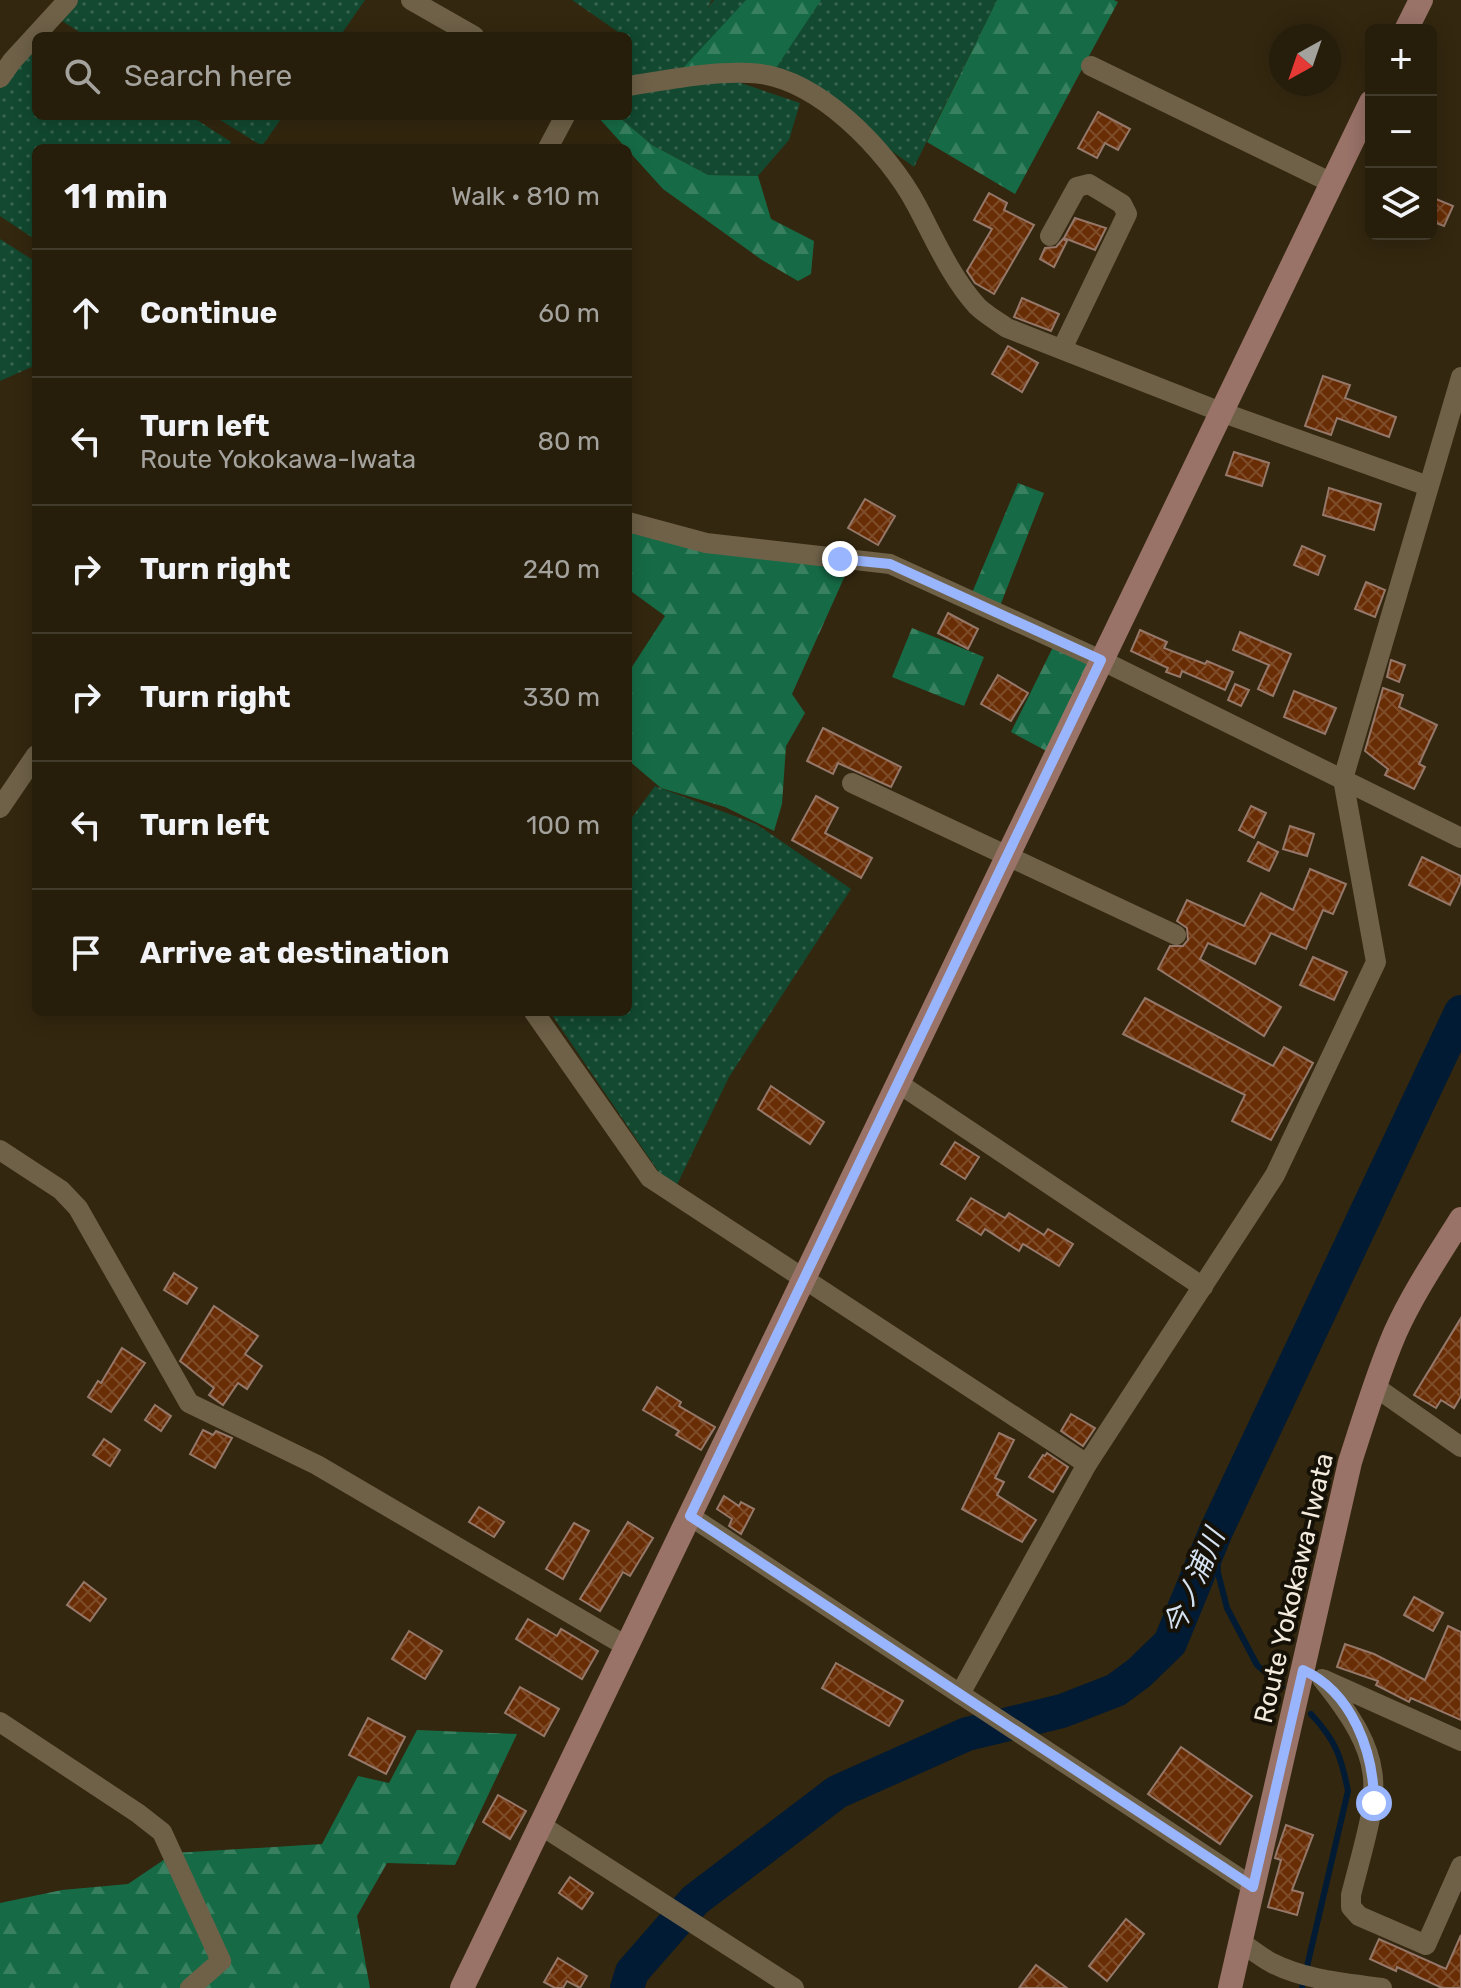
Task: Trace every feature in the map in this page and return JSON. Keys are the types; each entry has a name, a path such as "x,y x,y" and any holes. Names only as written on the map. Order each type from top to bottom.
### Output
{"street":[{"path":"39,32 68,0"},
{"path":"411,0 467,32"},
{"path":"1409,24 1421,0"},
{"path":"0,78 32,39"},
{"path":"1091,66 1332,183"},
{"path":"632,85 752,72 797,84 836,111 877,150 906,186 955,277 979,308 1007,328 1221,412 1428,486"},
{"path":"462,1988 1365,114"},
{"path":"550,144 563,120"},
{"path":"1050,236 1077,187 1089,184 1122,204 1127,214 1062,349"},
{"path":"960,1694 1087,1464 1275,1175 1376,962 1343,779 1461,377"},
{"path":"632,523 706,543 890,564 1101,660 1461,838"},
{"path":"0,808 32,761"},
{"path":"852,783 1176,935"},
{"path":"537,1016 650,1178 1087,1464"},
{"path":"898,1083 1203,1287"},
{"path":"0,1150 61,1190 78,1208 189,1403 317,1465 626,1646"},
{"name":"Route Yokokawa-Iwata","path":"1230,1988 1253,1887 1313,1674 1350,1462 1374,1386 1396,1331 1461,1219"},
{"path":"1374,1386 1461,1447"},
{"path":"690,1516 1253,1887"},
{"path":"1313,1674 1461,1741"},
{"path":"1313,1674 1349,1713 1365,1741 1374,1774 1374,1803 1351,1895 1351,1907 1359,1916 1426,1945 1461,1866"},
{"path":"0,1722 162,1832 221,1961 190,1988"},
{"path":"539,1824 794,1988"},
{"path":"1241,1942 1288,1970 1382,1988"}],"green space":[{"path":"65,0 365,0 343,32 80,32 54,16"},
{"path":"572,0 712,0 707,8 714,0 997,0 914,167 836,111 770,77 729,79 800,103 789,140 758,176 708,175 652,145 623,120 632,120 632,32 618,32"},
{"path":"746,0 821,0 770,77 672,80"},
{"path":"997,0 1118,2 1015,194 927,142"},
{"path":"32,53 32,120 197,120 231,142 32,144 32,237 0,216 0,79"},
{"path":"220,120 280,120 263,144"},
{"path":"601,120 623,120 652,145 708,175 758,176 771,219 814,241 811,274 798,281 762,260 663,189 632,155 632,144 622,144"},
{"path":"0,239 32,259 32,367 0,381"},
{"path":"1018,483 1044,493 1000,606 972,593"},
{"path":"632,522 852,560 792,694 805,713 786,746 782,804 774,831 725,807 661,788 632,763 632,667 665,616 632,592"},
{"path":"912,628 984,657 964,706 892,677"},
{"path":"1055,643 1097,662 1052,754 1011,732"},
{"path":"655,786 756,824 851,889 729,1077 673,1193 553,1016 632,1016 632,818"},
{"path":"417,1730 517,1734 455,1865 387,1863 357,1916 370,1988 0,1988 0,1903 62,1890 128,1884 174,1853 322,1844 358,1776 389,1783"}],"building":[{"path":"1098,112 1130,129 1118,150 1105,143 1097,158 1078,148"},
{"path":"989,193 1007,203 1004,210 1034,225 994,294 975,283 967,271 992,229 974,220"},
{"path":"1437,199 1453,206 1444,226 1437,223"},
{"path":"1075,218 1106,228 1095,250 1064,238"},
{"path":"1063,239 1067,241 1054,267 1040,259 1045,248 1056,247"},
{"path":"1022,298 1059,314 1051,331 1014,317"},
{"path":"1008,346 1038,363 1022,392 992,374"},
{"path":"1323,376 1350,385 1345,398 1396,417 1389,437 1337,418 1331,435 1305,426"},
{"path":"1234,452 1269,463 1262,486 1226,475"},
{"path":"1329,488 1381,504 1374,530 1323,515"},
{"path":"865,499 895,516 878,545 848,528"},
{"path":"1302,546 1325,556 1318,575 1294,565"},
{"path":"1366,582 1385,590 1375,617 1355,609"},
{"path":"948,613 978,629 968,649 938,633"},
{"path":"1140,630 1167,642 1164,648 1233,672 1225,690 1182,671 1180,677 1166,672 1168,668 1131,651"},
{"path":"1240,632 1291,654 1273,696 1258,689 1269,665 1233,650"},
{"path":"1391,660 1405,665 1399,682 1387,677"},
{"path":"998,675 1028,693 1011,721 981,704"},
{"path":"1235,684 1249,690 1241,706 1228,700"},
{"path":"1383,688 1403,695 1399,707 1437,725 1419,764 1425,767 1414,789 1385,775 1388,769 1365,751"},
{"path":"1294,691 1336,708 1325,734 1284,717"},
{"path":"823,728 901,767 891,787 838,763 833,774 807,761"},
{"path":"816,796 838,808 825,833 872,858 861,878 792,840"},
{"path":"1251,806 1266,813 1254,838 1239,830"},
{"path":"1290,826 1314,834 1307,856 1283,849"},
{"path":"1258,842 1278,852 1269,871 1248,861"},
{"path":"1422,857 1461,876 1450,905 1409,885"},
{"path":"1310,869 1346,884 1333,914 1323,910 1306,949 1271,933 1255,964 1208,943 1200,959 1281,1007 1264,1036 1158,969 1170,946 1183,946 1188,940 1187,928 1177,921 1187,900 1244,926 1261,893 1293,910"},
{"path":"1313,957 1347,972 1334,1000 1300,985"},
{"path":"1145,998 1273,1066 1284,1047 1313,1063 1271,1140 1232,1121 1245,1095 1123,1034"},
{"path":"771,1086 824,1122 810,1144 758,1109"},
{"path":"955,1142 979,1157 965,1179 941,1164"},
{"path":"971,1198 1005,1218 1009,1213 1044,1235 1048,1229 1073,1244 1059,1266 1023,1244 1019,1251 985,1229 981,1235 957,1220"},
{"path":"174,1273 197,1288 187,1304 164,1290"},
{"path":"214,1306 258,1336 245,1354 262,1366 247,1389 238,1383 223,1405 209,1395 214,1388 180,1361"},
{"path":"1461,1318 1461,1396 1454,1408 1441,1400 1436,1408 1414,1395"},
{"path":"122,1348 145,1363 111,1412 88,1397 98,1381 101,1383"},
{"path":"657,1387 681,1402 679,1406 715,1427 701,1450 676,1435 679,1431 643,1410"},
{"path":"155,1405 171,1416 161,1431 145,1420"},
{"path":"1071,1414 1095,1428 1083,1446 1061,1431"},
{"path":"203,1430 213,1435 216,1431 232,1438 215,1468 190,1454"},
{"path":"999,1433 1014,1440 995,1478 1004,1482 997,1495 1036,1520 1022,1542 962,1509"},
{"path":"104,1439 120,1450 110,1466 93,1455"},
{"path":"1047,1453 1068,1467 1053,1492 1029,1477"},
{"path":"724,1496 739,1506 741,1502 754,1509 741,1534 729,1526 732,1519 717,1509"},
{"path":"479,1507 504,1522 494,1537 469,1522"},
{"path":"628,1522 653,1538 630,1576 623,1572 600,1611 580,1599"},
{"path":"574,1523 589,1531 563,1579 546,1569"},
{"path":"84,1582 106,1599 90,1621 67,1605"},
{"path":"1414,1597 1443,1613 1433,1631 1404,1615"},
{"path":"528,1619 557,1636 561,1629 598,1651 582,1679 516,1639"},
{"path":"1448,1626 1461,1632 1461,1720 1411,1698 1409,1702 1376,1685 1378,1681 1337,1667 1345,1644 1374,1654 1425,1680"},
{"path":"409,1631 442,1651 425,1679 392,1659"},
{"path":"836,1663 903,1701 889,1726 822,1688"},
{"path":"520,1687 559,1709 544,1736 505,1713"},
{"path":"368,1718 405,1737 386,1774 349,1755"},
{"path":"1181,1747 1252,1796 1220,1844 1148,1794"},
{"path":"498,1795 526,1811 510,1839 483,1822"},
{"path":"1286,1825 1313,1835 1292,1890 1303,1893 1297,1915 1268,1907 1281,1860 1275,1858"},
{"path":"570,1877 593,1893 582,1909 559,1893"},
{"path":"1126,1919 1144,1934 1107,1981 1089,1966"},
{"path":"1461,1935 1461,1988 1442,1988 1397,1967 1396,1971 1370,1959 1379,1939 1446,1969"},
{"path":"558,1958 587,1976 580,1988 567,1981 563,1988 555,1988 544,1982"},
{"path":"1036,1965 1067,1988 1019,1988"}],"waterway":[{"name":"今ノ浦川","path":"627,1988 632,1972 695,1900 837,1792 967,1734 1062,1711 1116,1690 1170,1643 1216,1531 1461,1012"},
{"path":"1216,1531 1218,1573 1227,1608 1257,1665 1282,1687"},
{"path":"1302,1988 1348,1791 1336,1750 1311,1714"}],"route":[{"path":"840,559 890,564 1101,660 690,1516 1253,1887 1303,1670 1322,1679 1349,1713 1365,1741 1374,1774 1374,1803"}]}
